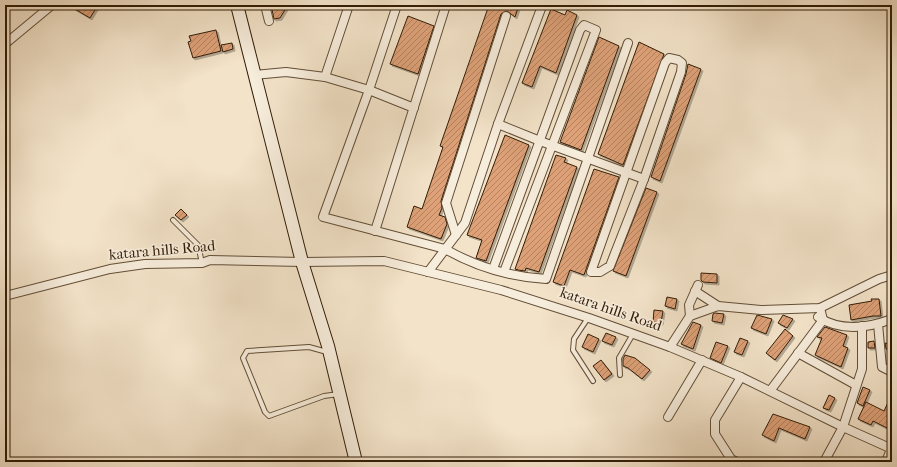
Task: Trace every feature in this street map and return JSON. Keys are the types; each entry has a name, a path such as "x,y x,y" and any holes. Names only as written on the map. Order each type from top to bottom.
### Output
{"main road":[{"path":"237,5 302,262 330,352 356,462"}],"street":[{"path":"5,44 52,5"},
{"path":"265,5 269,22"},
{"path":"325,77 349,5"},
{"path":"396,5 323,217 445,249 462,258 493,269 533,278 546,279 628,43"},
{"path":"375,231 446,5"},
{"path":"428,272 465,223 498,124 542,6"},
{"path":"456,235 446,203 506,16"},
{"path":"493,269 581,26 589,26 596,30 504,272"},
{"path":"669,58 678,60 682,63 681,72 644,179 610,266 600,272 591,272 626,172 665,63 669,58"},
{"path":"254,75 286,72 325,77 368,90 414,108"},
{"path":"498,124 644,179"},
{"name":"katara hills Road","path":"5,296 110,269 145,264 202,263 210,260 302,262 384,261 501,290 589,318 670,347 741,376 843,427 892,449"},
{"path":"670,347 690,316 718,306 761,310 808,310 820,308 879,279 892,275"},
{"path":"690,316 689,305 697,288 718,306"},
{"path":"820,308 823,320"},
{"path":"808,310 823,320 846,328 878,324 892,319"},
{"path":"770,391 823,320"},
{"path":"878,324 882,367 892,372"},
{"path":"824,462 843,427 864,363 862,326"},
{"path":"798,353 856,385"},
{"path":"668,417 702,360"},
{"path":"736,462 732,459 715,434 716,420 741,376"},
{"path":"886,462 892,449"}],"lane":[{"path":"172,220 198,245 202,263"},
{"path":"589,318 574,339 573,350 593,381"},
{"path":"620,374 619,358 633,334"},
{"path":"330,352 309,347 247,351 243,358 265,412 269,416 324,396 340,394"}],"building":[{"path":"68,5 98,5 90,18"},
{"path":"271,5 288,5 280,18 274,19"},
{"path":"489,5 519,5 515,17 507,11 501,14 441,201 442,208 439,215 445,217 447,224 441,239 407,227 414,206 422,209 443,147 440,146"},
{"path":"551,9 565,15 567,10 577,15 556,73 540,66 532,87 522,83"},
{"path":"408,16 434,26 418,74 390,64"},
{"path":"216,30 221,51 193,58 188,42 191,41 189,36"},
{"path":"599,37 619,46 581,150 560,142"},
{"path":"639,42 664,54 623,165 598,154"},
{"path":"232,43 233,49 223,52 221,45"},
{"path":"688,64 701,69 660,181 651,177 686,74"},
{"path":"505,135 529,145 486,261 476,258 482,240 467,235"},
{"path":"556,155 566,158 564,162 577,167 539,272 526,268 525,271 515,269"},
{"path":"594,169 619,177 584,275 570,270 564,286 553,282"},
{"path":"646,188 657,192 626,276 613,271"},
{"path":"181,209 187,215 181,220 175,215"},
{"path":"701,273 717,274 717,283 703,282 701,280"},
{"path":"667,297 677,299 675,309 665,306"},
{"path":"871,299 879,299 881,316 851,320 849,305 872,301"},
{"path":"654,310 663,311 661,323 653,322"},
{"path":"713,314 724,314 722,323 712,321"},
{"path":"757,315 772,319 766,334 751,328"},
{"path":"783,315 793,319 787,328 778,323"},
{"path":"693,322 701,325 693,349 681,344"},
{"path":"825,327 847,335 843,346 848,348 841,367 815,355 822,338 817,337"},
{"path":"785,329 793,336 775,360 766,353"},
{"path":"606,333 616,337 612,345 602,341"},
{"path":"588,334 599,339 593,352 582,347"},
{"path":"740,338 748,341 742,355 734,352"},
{"path":"874,341 875,348 868,348 868,342"},
{"path":"716,342 728,346 721,363 710,358"},
{"path":"885,343 892,345 892,351 886,349"},
{"path":"625,355 635,358 650,370 642,379 623,366 623,359"},
{"path":"601,360 612,374 604,380 593,366"},
{"path":"863,387 870,390 863,406 857,403"},
{"path":"892,394 892,427 888,425 887,428 873,421 871,425 858,419 866,402 884,411"},
{"path":"829,395 835,398 829,410 823,408"},
{"path":"773,414 810,427 805,439 779,428 774,441 762,435"}]}
